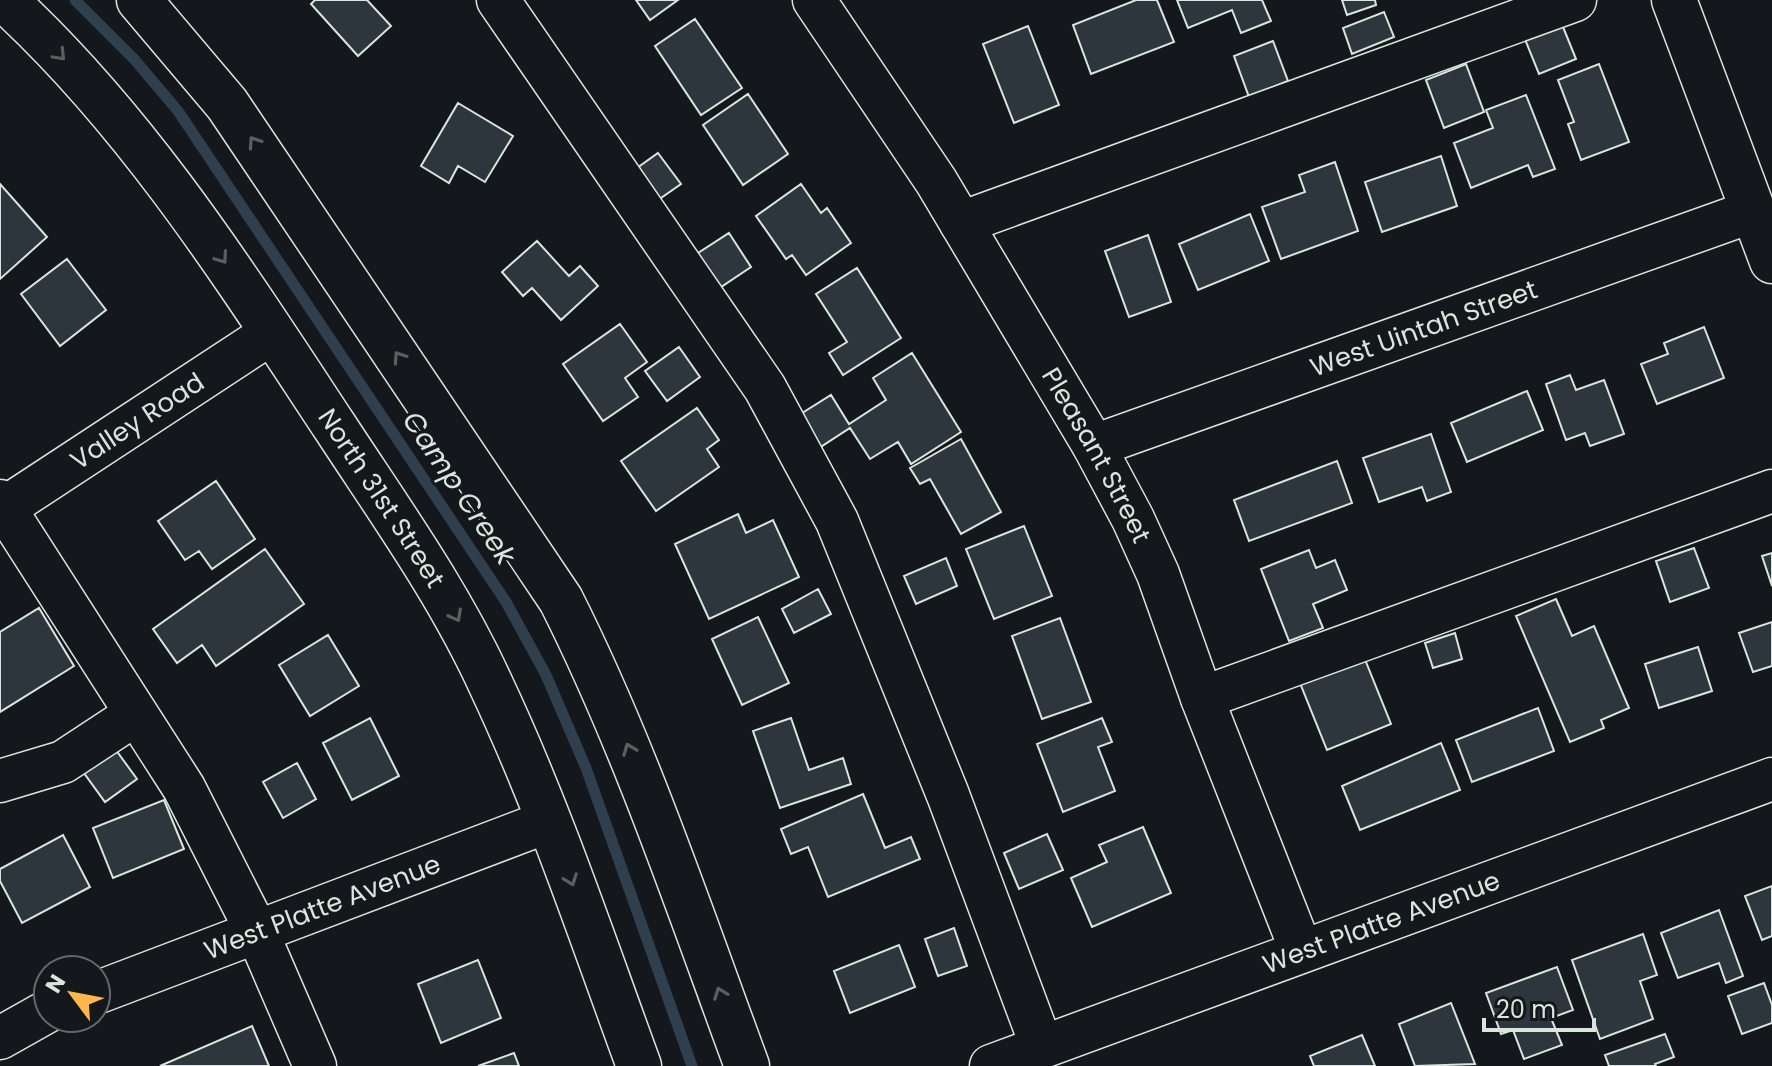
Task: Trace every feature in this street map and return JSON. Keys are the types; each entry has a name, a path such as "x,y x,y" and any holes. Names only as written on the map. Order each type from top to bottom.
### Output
{"main road":[{"name":"North 31st Street","path":"5,0 90,85 157,168 273,332 443,592 491,684 549,821 639,1066"},
{"path":"139,0 237,117 561,600 597,672 624,737 747,1066"},
{"path":"1674,0 1772,261"}],"street":[{"path":"498,0 765,388 837,521 948,795 1042,1047"},
{"name":"Pleasant Street","path":"814,0 936,181 1094,446 1133,519 1158,574 1202,698 1301,950"},
{"path":"961,223 1575,0"},
{"name":"West Uintah Street","path":"1094,446 1753,211"},
{"name":"Valley Road","path":"1,507 273,332"},
{"path":"1202,698 1772,491"},
{"path":"1,507 184,788 257,932 315,1066"},
{"path":"0,781 63,762 136,714"},
{"name":"West Platte Avenue","path":"991,1066 1772,779"},
{"name":"West Platte Avenue","path":"112,987 549,821"},
{"path":"0,1038 32,1020"},
{"path":"0,1055 14,1066"}],"building":[{"path":"315,0 367,0 391,26 358,56 311,4"},
{"path":"636,0 678,0 650,20"},
{"path":"1136,0 1157,0 1174,42 1091,74 1073,25"},
{"path":"1177,0 1262,0 1271,21 1241,33 1232,10 1188,28"},
{"path":"1342,0 1375,0 1376,5 1347,15"},
{"path":"1384,12 1394,37 1352,54 1343,28"},
{"path":"1559,17 1576,59 1539,74 1522,32"},
{"path":"695,19 742,88 701,115 655,46"},
{"path":"1028,26 1059,105 1014,123 983,44"},
{"path":"1273,41 1288,81 1249,97 1234,56"},
{"path":"1466,64 1484,112 1444,128 1426,80"},
{"path":"1599,64 1629,142 1581,160 1568,124 1574,122 1558,80"},
{"path":"748,94 788,154 743,185 703,125"},
{"path":"1526,95 1555,169 1533,177 1528,165 1471,188 1454,143 1493,128 1486,110"},
{"path":"458,103 513,136 485,182 458,166 449,183 421,166"},
{"path":"658,153 681,184 658,200 637,168"},
{"path":"1441,156 1457,206 1382,232 1365,182"},
{"path":"1335,162 1358,231 1281,259 1262,207 1305,192 1299,175"},
{"path":"0,184 47,237 0,279"},
{"path":"801,184 821,213 827,208 851,243 806,275 792,255 786,259 756,216"},
{"path":"1250,214 1269,261 1198,290 1179,244"},
{"path":"729,233 751,267 718,289 695,255"},
{"path":"1148,235 1171,302 1129,317 1105,251"},
{"path":"537,241 569,276 580,266 598,286 561,320 532,288 523,296 502,272"},
{"path":"67,259 106,310 60,346 21,294"},
{"path":"857,268 901,338 843,375 829,353 847,342 816,294"},
{"path":"620,324 647,362 625,378 638,397 603,421 563,364"},
{"path":"1704,327 1724,378 1657,404 1641,364 1668,354 1664,343"},
{"path":"679,347 700,377 667,401 645,371"},
{"path":"912,353 961,432 911,464 898,442 870,459 850,428 819,448 799,415 831,395 849,424 886,400 873,378"},
{"path":"1570,375 1576,390 1604,380 1624,434 1590,446 1585,433 1566,440 1546,384"},
{"path":"1527,391 1543,430 1467,462 1451,423"},
{"path":"697,408 719,440 707,449 719,467 656,511 621,461"},
{"path":"1431,434 1451,492 1427,501 1422,487 1379,502 1363,458"},
{"path":"961,439 1001,512 961,534 930,479 920,484 910,468"},
{"path":"1337,461 1352,503 1249,541 1234,500"},
{"path":"216,481 255,539 212,569 199,551 185,560 158,521"},
{"path":"738,514 746,533 773,520 799,577 709,619 675,544"},
{"path":"1024,526 1052,596 994,619 966,549"},
{"path":"1694,548 1709,588 1670,602 1656,561"},
{"path":"265,549 304,604 216,666 202,645 177,663 153,629"},
{"path":"1309,550 1316,568 1335,560 1347,590 1313,604 1323,628 1289,641 1261,569"},
{"path":"1772,553 1772,586 1762,556"},
{"path":"946,558 957,586 916,604 904,576"},
{"path":"818,589 831,614 794,633 782,609"},
{"path":"1556,599 1572,636 1594,626 1629,708 1601,720 1604,728 1570,742 1516,616"},
{"path":"39,608 74,666 0,712 0,632"},
{"path":"758,617 789,683 742,705 712,639"},
{"path":"1060,618 1091,702 1042,719 1012,636"},
{"path":"1772,622 1772,666 1753,672 1739,633"},
{"path":"1455,633 1462,659 1433,668 1425,643"},
{"path":"328,635 359,686 310,716 279,665"},
{"path":"1698,647 1712,691 1659,708 1645,664"},
{"path":"1364,657 1391,724 1327,750 1300,683"},
{"path":"1538,708 1554,751 1472,782 1456,740"},
{"path":"370,718 399,776 352,800 323,743"},
{"path":"791,718 809,770 843,758 851,784 780,808 753,731"},
{"path":"1102,718 1112,742 1098,747 1115,791 1063,812 1037,744"},
{"path":"1441,743 1460,790 1360,830 1342,786"},
{"path":"113,746 137,779 105,802 81,769"},
{"path":"297,763 316,799 283,818 263,782"},
{"path":"863,794 885,848 911,837 920,859 828,897 808,847 791,854 781,829"},
{"path":"164,800 184,849 113,878 93,828"},
{"path":"1143,827 1171,893 1092,927 1071,878 1107,862 1099,845"},
{"path":"1047,834 1063,870 1019,889 1004,853"},
{"path":"63,835 90,887 22,923 0,881 0,869"},
{"path":"1772,886 1772,936 1762,940 1745,896"},
{"path":"1719,910 1743,976 1726,983 1719,963 1678,978 1661,933"},
{"path":"954,928 967,966 938,976 925,939"},
{"path":"1643,934 1657,975 1640,981 1653,1019 1600,1039 1572,960"},
{"path":"899,945 915,987 850,1013 834,971"},
{"path":"478,960 501,1018 441,1043 418,984"},
{"path":"1557,967 1573,1010 1551,1018 1562,1045 1524,1059 1513,1030 1501,1034 1486,993"},
{"path":"1764,983 1772,1005 1772,1023 1742,1034 1728,996"},
{"path":"1451,1003 1475,1064 1415,1066 1399,1024"},
{"path":"252,1026 269,1066 160,1066"},
{"path":"1665,1034 1674,1057 1656,1066 1609,1066 1605,1055"},
{"path":"1362,1035 1375,1066 1314,1066 1310,1056"},
{"path":"514,1053 519,1066 478,1066"}],"waterway":[{"name":"Camp Creek","path":"75,0 134,59 178,111 506,602 546,675 586,768 692,1066"}]}
